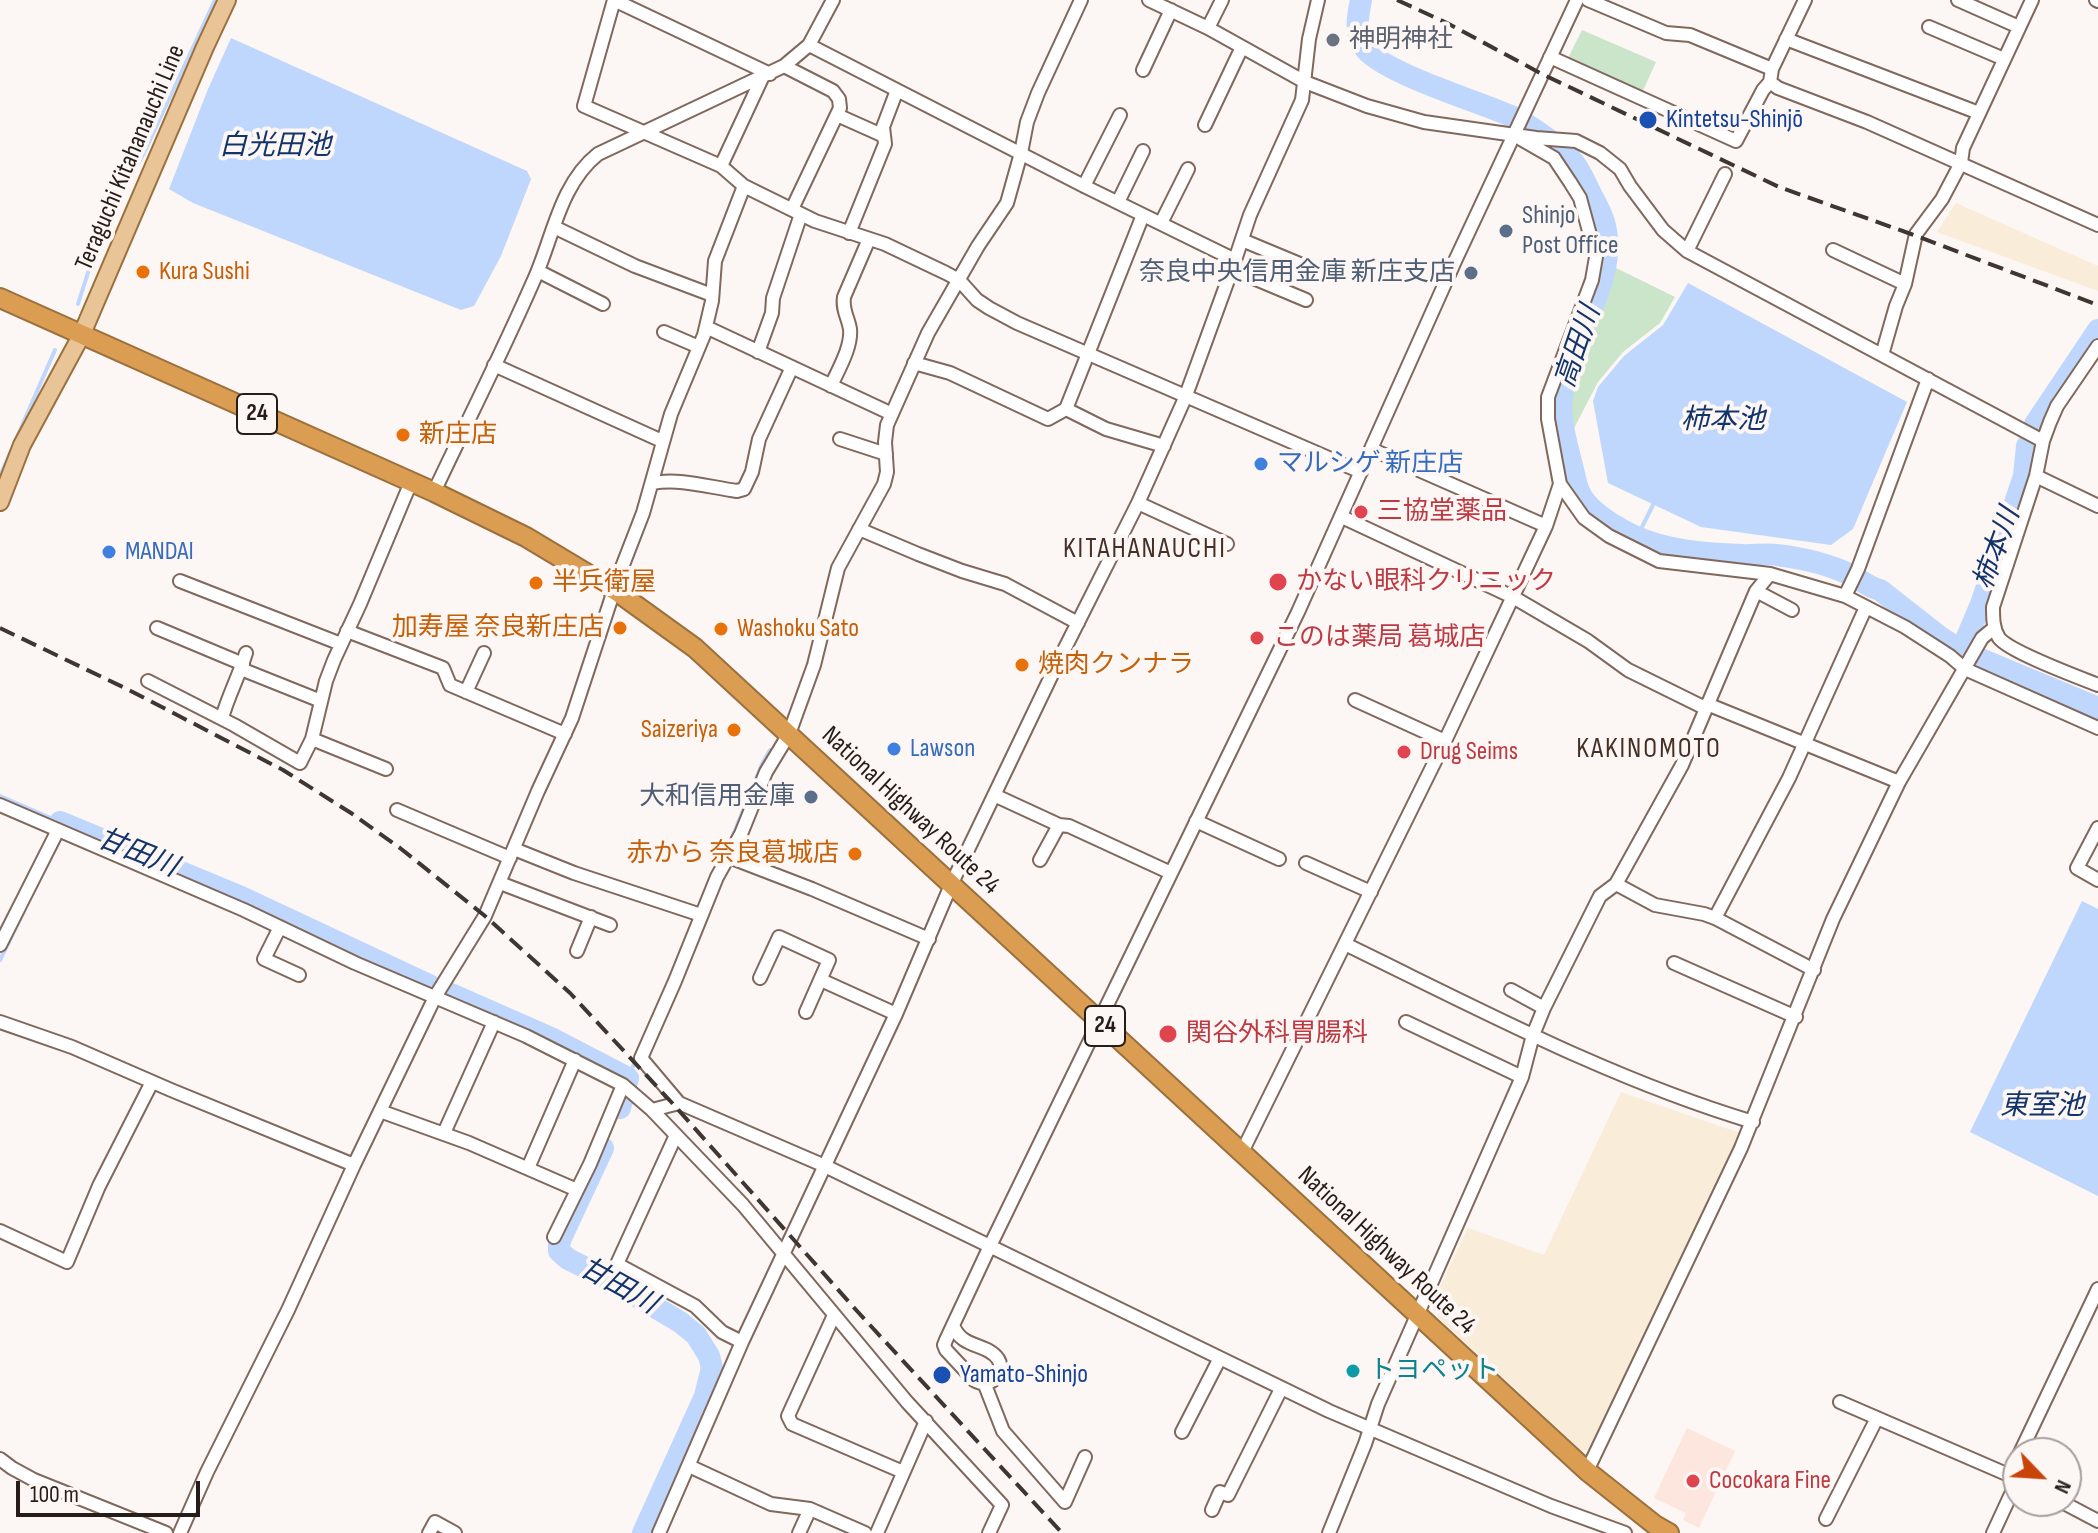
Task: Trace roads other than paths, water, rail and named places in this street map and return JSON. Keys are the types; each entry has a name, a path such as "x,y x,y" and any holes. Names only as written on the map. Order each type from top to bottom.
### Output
{"highway":[{"name":"National Highway Route 24","path":"0,298 434,492 526,537 616,591 695,648 1587,1471 1669,1533"}],"main road":[{"name":"Teraguchi Kitahanauchi Line","path":"0,502 22,445 81,336 227,0"}],"street":[{"path":"766,76 614,0 584,106 721,166 744,186 797,212 907,253 959,280 977,300 1017,323 1361,472"},
{"path":"434,492 538,271 567,193 585,165 598,154 784,66 809,45 833,0"},
{"path":"1080,0 1027,122 1007,203 959,280 914,363 892,414 885,434 887,472 884,484 838,568 814,665 789,734 766,772 741,834 697,913 680,969 641,1058 679,1103 825,1166 1281,1389 1551,1506 1625,1533"},
{"path":"1208,28 1222,0"},
{"path":"659,1533 742,1342 896,1014 951,885 1138,503 1185,398 1260,192 1299,108 1318,0"},
{"path":"1085,1457 1065,1502 1003,1431 985,1385 974,1380 944,1345 1298,612 1577,0"},
{"path":"1588,0 1666,33 1690,35 1771,76 1778,88 1867,122 2098,225"},
{"path":"1550,57 1736,141 1771,76 1805,0"},
{"path":"1958,0 2019,27"},
{"path":"1882,355 1905,284 1916,234 1942,199 1961,163 1963,148 2032,0"},
{"path":"1153,1 1305,82 1367,106 1415,120 1576,141 1600,153 1620,169 1663,230 1687,251 2043,441"},
{"path":"1143,70 1171,10"},
{"path":"1929,27 2004,59"},
{"path":"1786,39 1979,113"},
{"path":"809,45 1306,300"},
{"path":"1205,125 1242,47"},
{"path":"758,352 772,313 773,298 797,212 840,108 839,99 833,91 784,66"},
{"path":"721,166 766,76"},
{"path":"849,233 885,144 883,127 897,90"},
{"path":"837,115 884,136"},
{"path":"1084,186 1120,115"},
{"path":"1514,135 1554,158 1583,208 1596,257 1592,280 1548,397 1548,419 1560,484 1584,518 1609,536 1659,561 1770,574 1845,596 1905,627 1965,669 2098,728"},
{"path":"1118,202 1143,151"},
{"path":"1161,223 1188,169"},
{"path":"1687,251 1725,174"},
{"path":"180,1533 435,997 485,916 565,734 652,483 671,414 706,327 715,261 744,186"},
{"path":"914,363 950,373 1048,419 1066,409 1143,215"},
{"path":"554,227 647,272 712,295"},
{"path":"831,386 849,338 844,297 869,239"},
{"path":"1242,240 1314,270"},
{"path":"1833,250 1905,284"},
{"path":"538,271 603,304"},
{"path":"706,327 892,414"},
{"path":"664,332 699,347"},
{"path":"2098,346 2057,406 2043,441 2036,476 1993,607 1997,635 2011,648 2098,685"},
{"path":"494,365 662,441"},
{"path":"652,483 688,482 737,491 744,489 752,472 759,439 792,367"},
{"path":"1845,596 1858,569 1928,379"},
{"path":"1066,409 1106,429 1164,446"},
{"path":"840,439 886,454"},
{"path":"1371,449 1546,526"},
{"path":"2036,476 2098,506"},
{"path":"148,681 222,718 300,763 312,739 326,681 411,482"},
{"path":"1242,1152 1445,741 1546,526 1560,484"},
{"path":"1138,503 1227,544"},
{"path":"1342,517 1513,597 1588,641 1628,670 1706,706 1804,742 1899,782"},
{"path":"859,529 933,560 1005,584 1078,623"},
{"path":"1329,1533 1378,1404 1522,1077 1544,1008 1600,896 1616,884 1682,765 1756,591 1770,574"},
{"path":"180,581 341,644"},
{"path":"1756,591 1792,610"},
{"path":"1715,918 1789,778 1866,607"},
{"path":"157,628 243,662 321,701"},
{"path":"1587,1471 1753,1122 1833,919 1899,782 1982,638 1994,628"},
{"path":"347,631 443,668 450,685 565,734"},
{"path":"466,692 484,653"},
{"path":"222,718 228,695 243,662"},
{"path":"1355,700 1445,741"},
{"path":"312,739 386,769"},
{"path":"994,795 1171,873"},
{"path":"0,805 494,1022 575,1060 634,1093 743,1205 834,1315 1002,1505 989,1533"},
{"path":"397,810 512,854 697,913"},
{"path":"1196,821 1279,859"},
{"path":"1040,860 1059,825"},
{"path":"2098,828 2077,868 2098,880"},
{"path":"0,945 58,830"},
{"path":"729,857 929,939"},
{"path":"1306,863 1371,892"},
{"path":"500,883 610,925"},
{"path":"1616,884 1655,905 1715,918 1814,970"},
{"path":"577,951 591,917"},
{"path":"280,927 264,959 299,975"},
{"path":"760,978 779,937 829,960 806,1012"},
{"path":"1345,944 1559,1049 1619,1075 1753,1122"},
{"path":"1674,963 1796,1017"},
{"path":"821,980 896,1014"},
{"path":"1511,990 1544,1008"},
{"path":"0,1022 72,1047 354,1165"},
{"path":"444,1133 494,1022"},
{"path":"1406,1022 1522,1077"},
{"path":"528,1168 575,1060"},
{"path":"0,1231 67,1262 99,1186 152,1082"},
{"path":"554,1237 623,1085"},
{"path":"652,1110 679,1103"},
{"path":"380,1111 444,1133 577,1190"},
{"path":"676,1135 617,1264 695,1306 722,1332 742,1342"},
{"path":"2028,1437 2098,1289"},
{"path":"834,1315 788,1416 792,1424 903,1472"},
{"path":"953,1325 958,1336 998,1359 998,1373 985,1385"},
{"path":"1182,1432 1220,1358"},
{"path":"1212,1510 1220,1492 1228,1495 1281,1389"},
{"path":"1840,1402 2002,1472"},
{"path":"1826,1519 1877,1418"},
{"path":"877,1533 926,1421"},
{"path":"0,1459 34,1480 166,1533"},
{"path":"689,1466 771,1504 810,1509 865,1533"},
{"path":"799,1533 810,1509"},
{"path":"1993,1533 2002,1510"},
{"path":"429,1533 435,1522 455,1533"}],"water":[{"name":"白光田池","path":"231,38 527,171 531,179 501,256 474,306 461,310 193,203 169,189"},
{"name":"柿本池","path":"1688,283 1907,402 1853,529 1831,545 1701,527 1608,483 1593,401 1598,387 1624,356 1663,325"},
{"name":"東室池","path":"2082,901 2098,909 2098,1196 1970,1132"}],"waterway":[{"path":"78,304 100,235 118,196 144,153 215,0"},
{"name":"高田川","path":"1361,0 1359,36 1374,57 1409,76 1511,116 1533,129 1574,162 1600,211 1607,244 1605,266 1600,288 1566,375 1561,405 1576,484 1588,505 1619,528 1660,545 1714,554 1787,556 1844,572 1880,590 1961,651 2098,708"},
{"name":"柿本川","path":"2035,424 2098,330"},
{"path":"0,476 55,350"},
{"name":"柿本川","path":"1961,651 1981,604 2024,476 2027,446"},
{"path":"1637,537 1653,505"},
{"path":"731,840 770,750"},
{"path":"0,796 60,822"},
{"name":"甘田川","path":"60,822 241,897 431,986"},
{"path":"29,900 60,840"},
{"path":"0,960 24,911"},
{"name":"甘田川","path":"451,994 551,1038 628,1078 620,1108"},
{"path":"628,1078 637,1057"},
{"name":"甘田川","path":"603,1148 561,1238 559,1251 680,1322 696,1335 709,1356 712,1368 705,1396 643,1533"}],"railway":[{"path":"1397,0 1542,74 1779,187 2098,305"},
{"path":"0,628 129,690 283,770 400,848 485,916 570,993 1062,1533"}],"place":[{"name":"神明神社","path":"1333,40"},
{"name":"Kintetsu-Shinjō","path":"1648,120"},
{"name":"Shinjo Post Office","path":"1506,231"},
{"name":"Kura Sushi","path":"143,272"},
{"name":"奈良中央信用金庫 新庄支店","path":"1471,273"},
{"name":"新庄店","path":"403,435"},
{"name":"マルシゲ 新庄店","path":"1261,464"},
{"name":"三協堂薬品","path":"1361,512"},
{"name":"MANDAI","path":"109,552"},
{"name":"かない眼科クリニック","path":"1278,582"},
{"name":"半兵衛屋","path":"536,583"},
{"name":"加寿屋 奈良新庄店","path":"620,628"},
{"name":"Washoku Sato","path":"721,629"},
{"name":"このは薬局 葛城店","path":"1257,638"},
{"name":"焼肉クンナラ","path":"1022,665"},
{"name":"Saizeriya","path":"734,730"},
{"name":"Lawson","path":"894,749"},
{"name":"Drug Seims","path":"1404,752"},
{"name":"大和信用金庫","path":"811,797"},
{"name":"赤から 奈良葛城店","path":"855,854"},
{"name":"関谷外科胃腸科","path":"1168,1034"},
{"name":"トヨペット","path":"1353,1371"},
{"name":"Yamato-Shinjo","path":"942,1375"},
{"name":"Cocokara Fine","path":"1693,1481"}],"district":[{"name":"KITAHANAUCHI","path":"1145,550"},
{"name":"KAKINOMOTO","path":"1649,750"}]}
